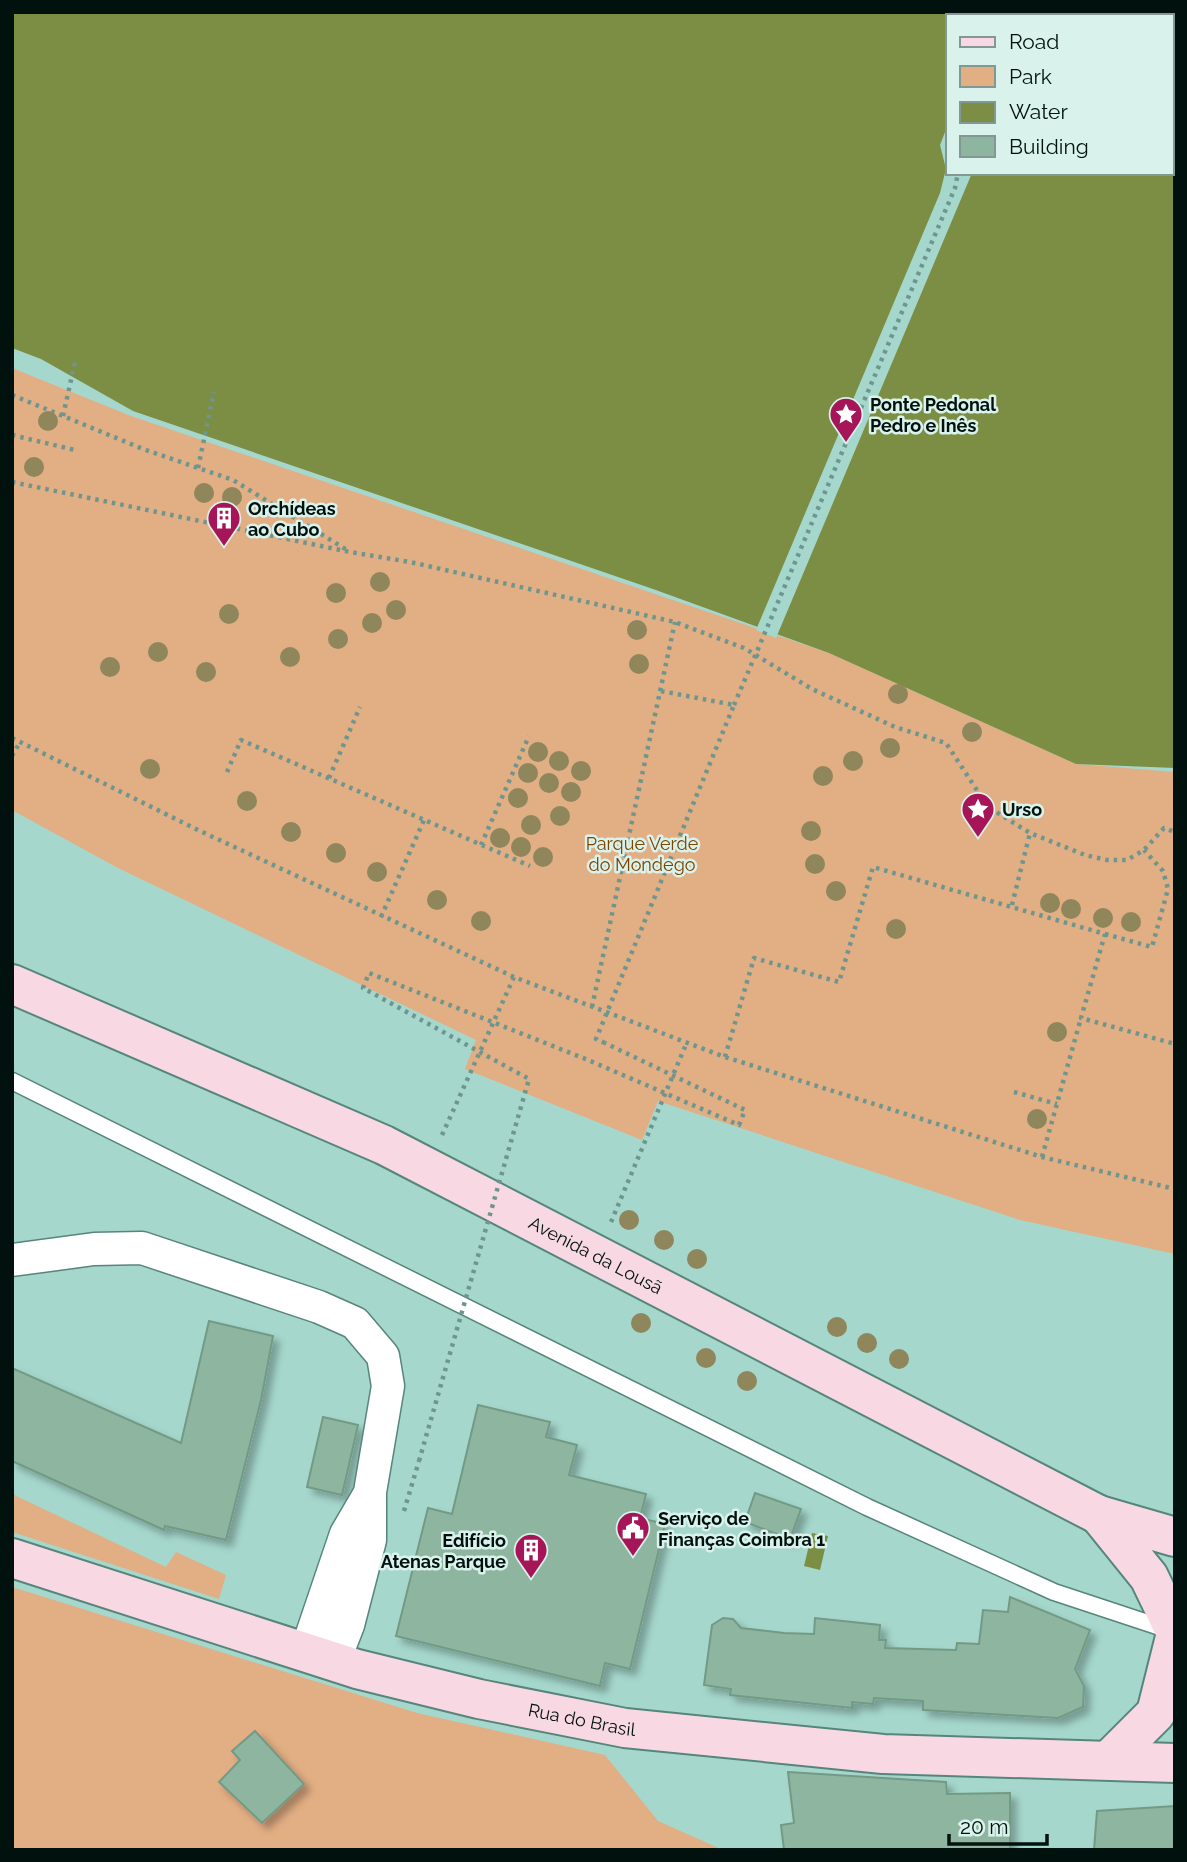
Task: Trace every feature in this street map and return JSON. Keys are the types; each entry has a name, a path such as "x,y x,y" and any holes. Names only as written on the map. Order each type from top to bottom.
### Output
{"main road":[{"name":"Avenida da Lousã","path":"12,984 384,1145 1099,1515 1175,1537"},
{"path":"1099,1515 1149,1577 1175,1634 1156,1713 1110,1759"},
{"name":"Rua do Brasil","path":"12,1558 320,1656 479,1699 625,1727 883,1754 1175,1763"}],"street":[{"path":"12,1260 94,1249 142,1248 319,1307 355,1323 383,1356 388,1387 370,1492 346,1534 320,1656"}],"lane":[{"path":"12,1081 867,1507 1054,1592 1175,1634"}],"path":[{"path":"419,1461 529,1079 363,988 369,973 588,1060 739,1125 745,1110 596,1039 734,705 955,188 958,175"},
{"path":"62,416 75,362"},
{"path":"198,468 214,392"},
{"path":"12,395 233,480 350,552"},
{"path":"12,435 75,450"},
{"path":"12,482 410,562 675,622 744,648 824,695 895,727 946,743 988,807 1030,833 1107,860 1127,860 1144,850 1164,828 1175,832"},
{"path":"592,1007 675,622"},
{"path":"661,691 734,705"},
{"path":"329,778 360,707"},
{"path":"481,845 529,736"},
{"path":"12,738 381,917 514,977 725,1057 1042,1157 1175,1189"},
{"path":"227,772 241,740 530,866"},
{"path":"12,756 20,742"},
{"path":"381,917 424,820"},
{"path":"1012,905 1030,833"},
{"path":"725,1057 754,958 839,982 873,867 1152,947 1168,889 1163,871 1144,850"},
{"path":"1042,1157 1105,934"},
{"path":"439,1140 514,977"},
{"path":"1081,1018 1175,1044"},
{"path":"611,1223 687,1042"},
{"path":"1014,1092 1057,1104"}],"green space":[{"name":"Parque Verde do Mondego","path":"12,368 131,416 829,653 1076,764 1175,772 1175,1254 1020,1220 658,1101 642,1140 465,1069 476,1040 118,868 12,810"},
{"path":"12,1494 166,1567 176,1552 226,1575 219,1599 12,1532"},
{"path":"12,1587 417,1713 605,1755 658,1821 723,1850 12,1850"}],"water":[{"path":"12,12 1175,12 1175,768 1076,764 829,653 653,589 133,411 41,359 12,348"},
{"path":"812,1533 828,1536 820,1570 804,1566"}],"pier":[{"name":"Ponte Pedonal Pedro e Inês","path":"946,130 946,169 940,145"},
{"name":"Ponte Pedonal Pedro e Inês","path":"946,169 946,175 971,175 776,638 756,630 940,193"}],"building":[{"path":"209,1321 273,1336 261,1400 226,1540 165,1526 164,1530 12,1461 12,1368 181,1443"},
{"name":"Edifício Atenas Parque","path":"478,1405 550,1422 546,1437 577,1445 569,1475 646,1494 640,1518 665,1524 630,1669 605,1663 600,1686 396,1636 428,1508 452,1514"},
{"path":"323,1417 358,1425 342,1495 307,1487"},
{"path":"755,1493 801,1509 790,1539 745,1522"},
{"path":"1010,1597 1090,1630 1075,1669 1084,1686 1083,1707 1058,1718 923,1710 923,1701 874,1698 873,1704 852,1702 852,1708 730,1695 731,1689 704,1685 712,1625 723,1618 733,1619 741,1628 784,1633 814,1634 815,1618 880,1625 879,1640 886,1640 885,1648 956,1650 957,1643 979,1644 983,1610 1008,1612"},
{"path":"255,1731 304,1784 262,1823 219,1782 240,1760 232,1751"},
{"path":"788,1772 946,1782 947,1794 1010,1793 1010,1850 784,1850 781,1825 794,1823"},
{"path":"1175,1806 1175,1850 1094,1850 1097,1811"}],"place":[{"name":"Ponte Pedonal Pedro e Inês","path":"846,444"},
{"name":"Orchídeas ao Cubo","path":"224,548"},
{"name":"Urso","path":"978,839"},
{"name":"Serviço de Finanças Coimbra 1","path":"633,1558"},
{"name":"Edifício Atenas Parque","path":"531,1580"}]}
